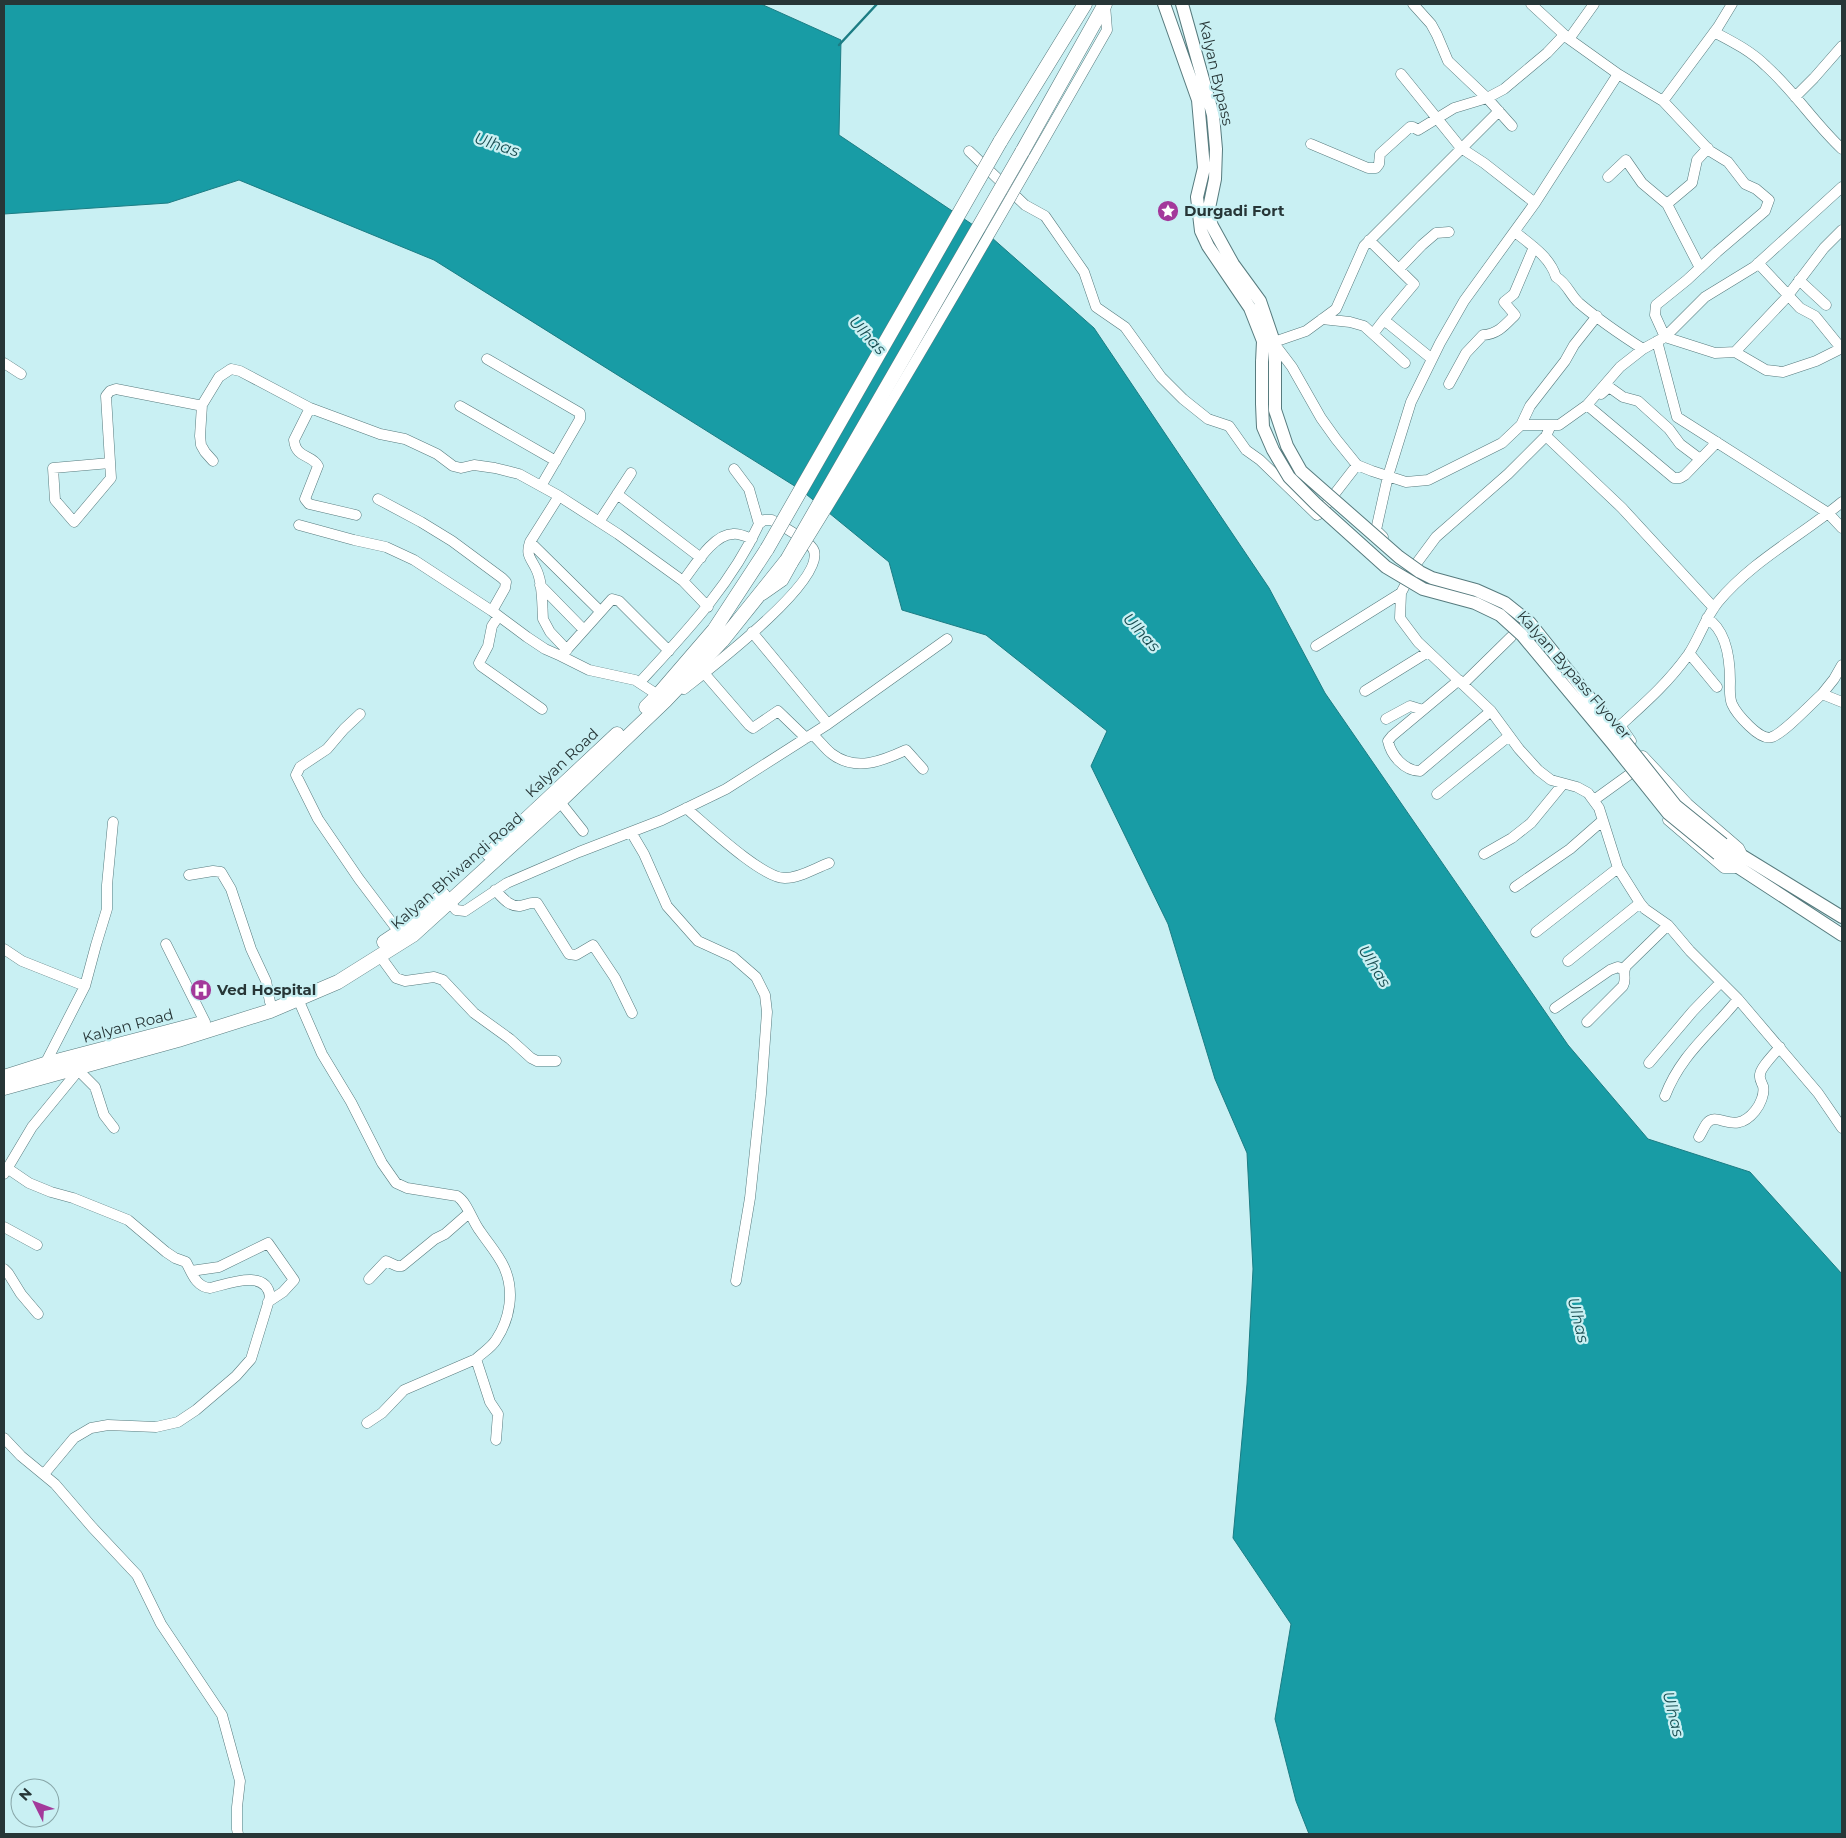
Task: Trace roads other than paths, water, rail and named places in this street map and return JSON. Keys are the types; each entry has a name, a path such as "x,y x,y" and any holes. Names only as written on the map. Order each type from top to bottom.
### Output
{"highway":[{"name":"Kalyan Road","path":"4,1077 45,1064 83,1063 270,1002 333,974 399,932 447,898 658,694 676,682 714,630 766,549 1000,142 1085,4"},
{"name":"Kalyan Bhiwandi Road","path":"4,1088 83,1063 196,1034 270,1011 338,982 413,935 447,898 560,802 676,682 722,641 752,603 790,561 1028,156 1105,4"}],"main road":[{"name":"Kalyan Bypass","path":"1164,4 1198,100 1204,168 1197,197 1201,231 1208,246 1250,308 1268,341"},
{"name":"Kalyan Bypass","path":"1182,4 1212,116 1216,149 1215,179 1208,213 1212,226 1233,264 1260,301 1268,341"},
{"name":"Kalyan Bypass Flyover","path":"1268,341 1275,410 1287,446 1301,471 1399,557 1420,572 1432,578 1483,593 1505,603 1530,623 1676,806 1721,849 1736,868"},
{"name":"Kalyan Bypass Flyover","path":"1721,849 1744,857"},
{"path":"1744,857 1842,917"},
{"path":"1736,868 1842,935"}],"street":[{"path":"1413,4 1431,24 1448,61 1487,98 1512,126"},
{"path":"1531,4 1566,37 1618,74 1663,101 1708,148 1728,162 1745,184 1756,189 1769,200 1765,211 1656,305 1655,315 1677,416 1828,513 1842,528"},
{"path":"1310,144 1368,168 1376,168 1379,164 1380,154 1410,128 1413,127 1418,130 1454,108 1487,98 1504,89 1566,37 1594,4"},
{"path":"1663,101 1714,32 1732,4"},
{"path":"1714,32 1746,50 1767,66 1824,132 1842,149"},
{"path":"1795,97 1842,46"},
{"path":"1401,74 1461,148 1484,163 1535,203"},
{"path":"1376,530 1388,476 1410,402 1432,359 1464,301 1535,203 1618,74"},
{"path":"1499,111 1364,246 1336,309 1306,330 1268,341 1309,394 1321,418 1357,465 1406,482 1428,480 1502,443 1521,425 1530,406 1597,316"},
{"path":"1667,204 1692,183 1696,160 1708,148"},
{"path":"969,151 1026,205 1045,216 1084,272 1096,307 1125,326 1161,377 1183,400 1208,419 1229,426 1246,450 1317,514 1336,495 1357,465"},
{"path":"1608,177 1626,160 1642,183 1667,204 1700,268"},
{"path":"1588,406 1620,367 1643,349 1661,339 1705,297 1758,263 1842,188"},
{"path":"1735,352 1788,296 1824,248 1842,230"},
{"path":"1399,269 1436,233 1449,232"},
{"path":"1515,232 1550,263 1556,277 1564,282 1577,302 1643,349"},
{"path":"1369,240 1414,284 1373,334"},
{"path":"1449,384 1466,353 1474,344 1483,335 1493,334 1502,328 1514,315 1504,302 1514,294 1534,247"},
{"path":"1661,339 1715,353 1735,352 1766,370 1783,372 1816,361 1842,348 1815,316 1800,308 1758,263"},
{"path":"1799,280 1826,306"},
{"path":"1322,319 1350,322 1364,326 1405,363"},
{"path":"1383,322 1389,324 1432,359"},
{"path":"487,358 580,413 580,419 556,461 527,549 536,569 540,585 545,626 564,653 589,670 640,682 658,694"},
{"path":"4,363 21,374"},
{"path":"213,461 201,445 202,405 219,377 231,369 240,371 310,408 380,434 405,439 437,454 452,466 461,468 474,465 519,474 599,522 683,581 708,607"},
{"path":"1521,425 1559,425 1588,406 1609,387 1623,397 1638,401 1669,429 1680,444 1700,459"},
{"path":"110,463 53,468 55,500 74,522 111,478 106,396 110,391 116,389 202,405"},
{"path":"460,406 556,461"},
{"path":"1588,406 1674,478 1680,478 1684,475 1717,442"},
{"path":"310,408 294,440 300,454 316,462 318,466 306,499 309,504 356,515"},
{"path":"1551,425 1546,436 1508,474 1436,537 1416,564 1401,593 1400,618 1407,629 1428,652 1490,711 1538,770 1551,780 1577,787 1588,793 1599,808 1618,868 1644,909 1668,925 1690,952 1738,1000 1818,1093 1842,1128"},
{"path":"1546,436 1622,508 1714,608"},
{"path":"1288,441 1301,464 1416,564"},
{"path":"734,470 749,489 759,524"},
{"path":"599,522 631,472"},
{"path":"617,494 702,558"},
{"path":"378,499 452,541 506,582 495,614 488,646 479,663 542,710"},
{"path":"1620,725 1664,780 1688,804 1739,848 1744,857 1736,868 1724,868 1672,824 1604,740 1620,725 1670,679 1689,653 1707,618 1742,576 1842,502"},
{"path":"640,682 708,607 735,570 759,524 764,520 772,520 810,544 815,552 811,568 800,586 783,605 684,690 676,682"},
{"path":"299,525 386,547 414,560 545,649 564,653"},
{"path":"683,581 702,558 709,546 717,540 733,534 752,539"},
{"path":"530,542 600,611"},
{"path":"752,603 783,581 790,561"},
{"path":"540,585 584,630"},
{"path":"1316,646 1401,593"},
{"path":"564,653 612,599 619,601 669,651"},
{"path":"1707,618 1714,622 1720,630 1729,657 1732,704 1749,726 1765,737 1772,737 1822,694 1842,665"},
{"path":"752,632 828,724"},
{"path":"1490,711 1420,771 1414,771 1400,762 1389,747 1388,741 1423,710 1461,682 1511,637"},
{"path":"447,898 456,910 465,911 495,890 726,789 828,724 947,639"},
{"path":"1365,691 1428,652"},
{"path":"1689,653 1717,687"},
{"path":"704,673 753,728 778,711 832,754 847,761 856,764 880,762 906,750 923,769"},
{"path":"1822,694 1842,702"},
{"path":"1386,718 1410,706 1423,710"},
{"path":"360,714 327,749 300,767 296,775 318,819 359,879 399,932"},
{"path":"1437,794 1509,736"},
{"path":"1594,800 1630,774"},
{"path":"1484,854 1512,838 1531,824 1563,784"},
{"path":"560,802 583,831"},
{"path":"686,808 772,876 794,877 828,863"},
{"path":"1515,887 1570,849 1602,821"},
{"path":"45,1064 85,986 107,909 107,885 113,822"},
{"path":"630,832 644,854 667,906 698,941 733,957 756,977 765,995 767,1012 761,1094 750,1198 736,1281"},
{"path":"1536,932 1618,868"},
{"path":"189,875 213,871 221,872 226,878 238,906 251,949 266,981 270,1002"},
{"path":"495,890 512,906 520,906 532,902 537,903 569,954 576,955 593,945 615,978 632,1013"},
{"path":"1568,960 1640,903"},
{"path":"1588,1022 1626,982 1624,970 1635,956 1668,925"},
{"path":"166,944 205,1022"},
{"path":"4,949 22,961 85,986"},
{"path":"380,956 396,978 405,981 434,977 443,980 474,1013 510,1039 531,1058 537,1061 556,1061"},
{"path":"1555,1008 1610,970 1618,967 1624,970"},
{"path":"1649,1063 1693,1011 1721,982"},
{"path":"298,999 322,1054 382,1163 396,1183 407,1188 457,1196 462,1200 504,1268 509,1291 510,1304 506,1322 494,1342 476,1359 404,1390 382,1413 367,1422"},
{"path":"1665,1096 1672,1078 1681,1063 1738,1000"},
{"path":"1699,1136 1708,1122 1714,1119 1735,1124 1743,1122 1756,1111 1764,1089 1760,1076 1761,1070 1780,1047"},
{"path":"44,1474 74,1438 91,1428 108,1425 156,1427 178,1422 196,1410 236,1376 251,1359 270,1297 270,1291 266,1284 260,1281 252,1280 205,1288 199,1284 186,1262 175,1258 128,1220 73,1198 51,1192 6,1171 32,1127 83,1063 95,1087 104,1116 114,1128"},
{"path":"369,1279 386,1261 396,1266 402,1266 435,1239 445,1234 469,1212"},
{"path":"4,1227 37,1245"},
{"path":"191,1272 219,1267 268,1243 294,1280 284,1292 268,1302"},
{"path":"4,1269 21,1294 38,1314"},
{"path":"476,1359 490,1402 498,1414 496,1440"},
{"path":"4,1438 21,1456 55,1484 137,1575 161,1624 222,1715 240,1781 237,1814 238,1834"}],"water":[{"name":"Ulhas","path":"4,4 761,4 841,40 839,135 991,237 1094,328 1269,588 1325,693 1568,1045 1648,1139 1750,1172 1842,1274 1842,1834 1309,1834 1296,1801 1275,1719 1291,1624 1233,1538 1247,1384 1253,1269 1247,1153 1215,1079 1168,924 1091,766 1107,731 986,635 902,610 889,562 801,490 434,260 239,180 168,203 4,214"}],"waterway":[{"path":"839,45 877,4"}],"place":[{"name":"Durgadi Fort","path":"1168,211"},
{"name":"Ved Hospital","path":"201,990"}]}
